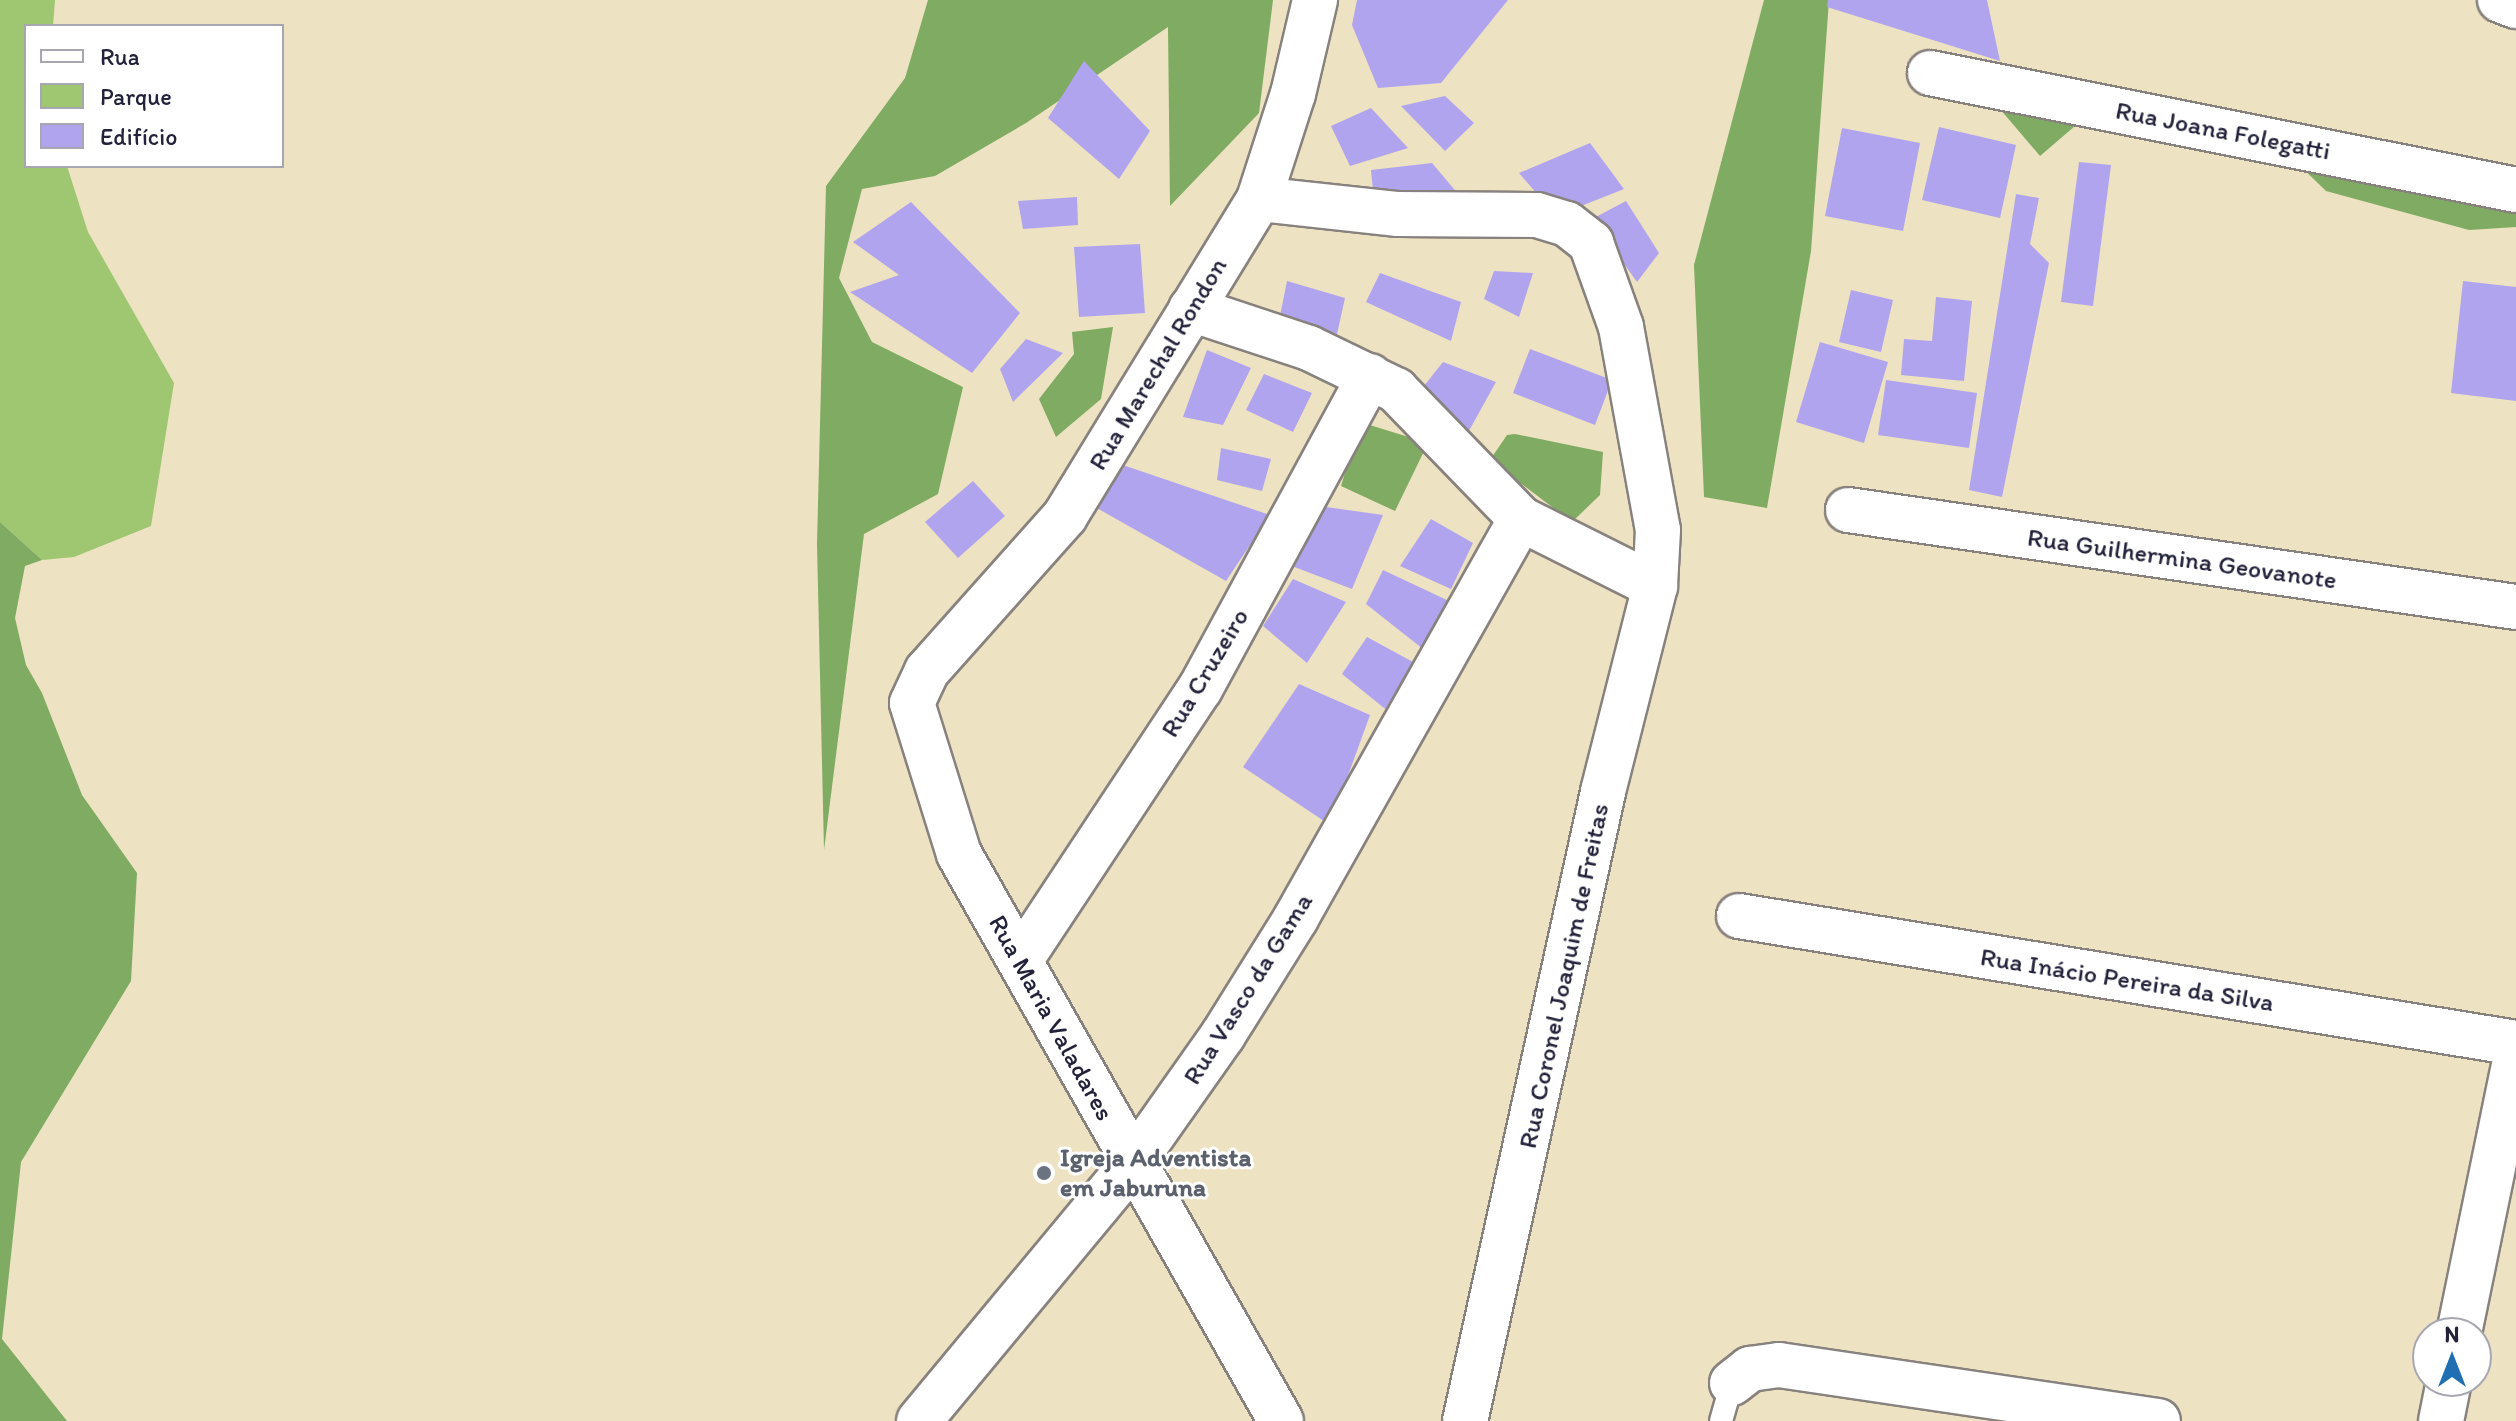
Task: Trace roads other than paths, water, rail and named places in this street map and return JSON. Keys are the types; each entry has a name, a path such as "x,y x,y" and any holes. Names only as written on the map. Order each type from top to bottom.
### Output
{"street":[{"name":"Rua Marechal Rondon","path":"918,682 1065,516 1259,199 1293,94 1315,0"},
{"path":"2500,0 2516,6"},
{"name":"Rua Joana Folegatti","path":"1930,73 2516,190"},
{"name":"Rua Coronel Joaquim de Freitas","path":"1259,199 1398,214 1537,215 1567,224 1591,243 1621,327 1658,530 1655,586 1603,792 1465,1421"},
{"path":"1191,309 1309,348 1370,376 1423,412 1521,519 1655,586"},
{"name":"Rua Cruzeiro","path":"1021,959 1200,689 1370,376"},
{"name":"Rua Guilhermina Geovanote","path":"1848,510 2516,607"},
{"name":"Rua Vasco da Gama","path":"919,1421 1132,1164 1260,979 1521,519"},
{"name":"Rua Maria Valadares","path":"918,682 912,703 943,813 977,888 1021,959 1132,1164 1281,1421"},
{"name":"Rua Inácio Pereira da Silva","path":"1739,916 2516,1043"},
{"path":"2462,1317 2516,1055"},
{"path":"1726,1402 1750,1369 1779,1365 2158,1421"},
{"path":"2441,1421 2446,1397"}],"place":[{"name":"Igreja Adventista em Jaburuna","path":"1044,1173"}]}
